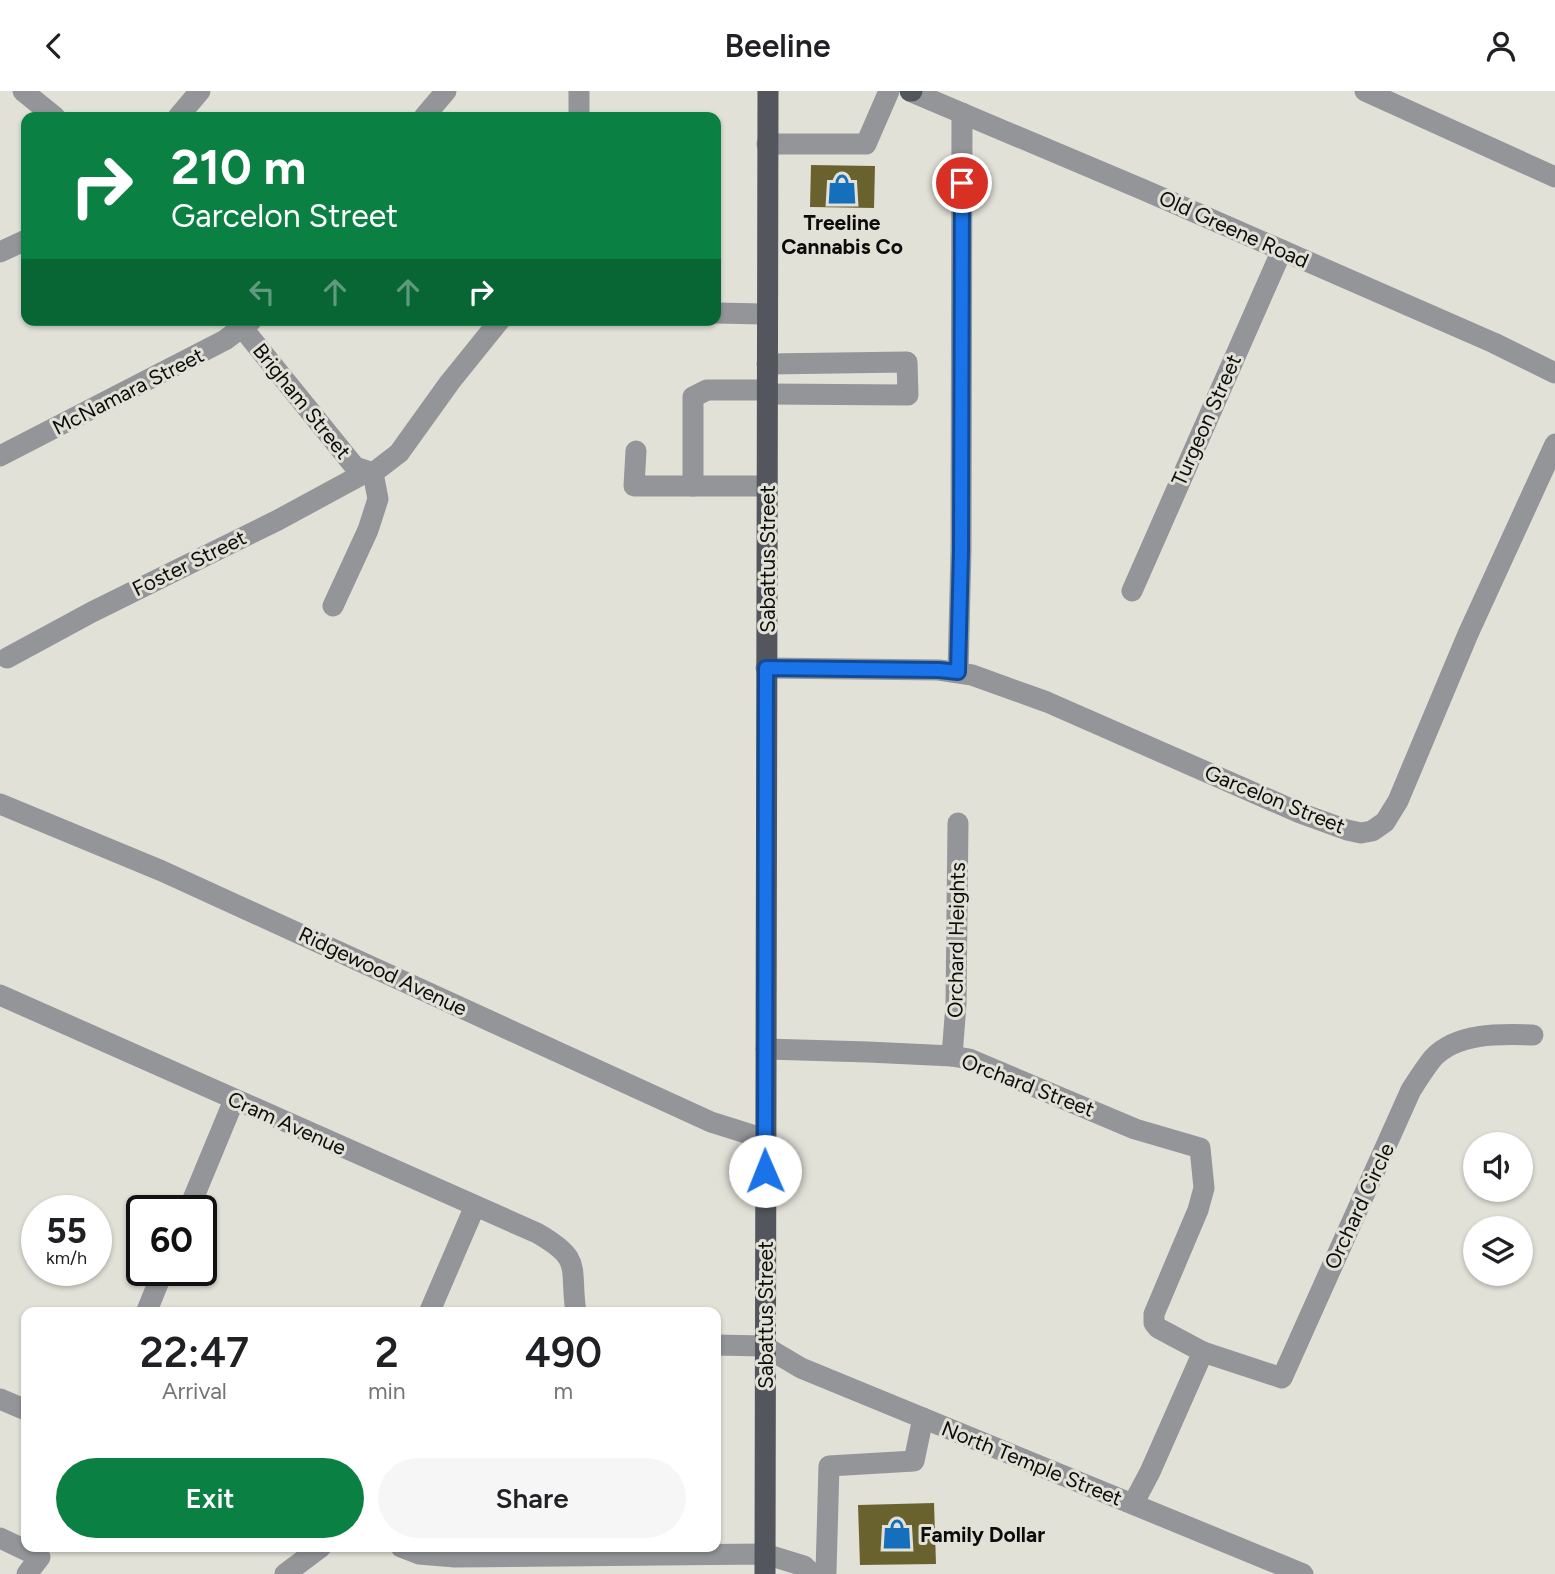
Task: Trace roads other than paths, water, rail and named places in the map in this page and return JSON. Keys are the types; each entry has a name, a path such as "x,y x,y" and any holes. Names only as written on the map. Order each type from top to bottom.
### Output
{"main road":[{"name":"Sabattus Street","path":"765,1564 768,91"}],"street":[{"path":"23,91 49,112"},
{"path":"182,112 200,91"},
{"path":"428,112 446,91"},
{"path":"579,91 579,112"},
{"path":"767,143 866,144 889,91"},
{"name":"Old Greene Road","path":"911,91 1282,250 1555,373"},
{"path":"1365,91 1555,177"},
{"path":"958,672 961,551 962,113"},
{"path":"0,253 21,242"},
{"name":"Turgeon Street","path":"1132,591 1282,250"},
{"path":"721,313 767,314"},
{"name":"McNamara Street","path":"0,456 225,340 241,326"},
{"name":"Brigham Street","path":"246,326 355,467 373,473"},
{"name":"Foster Street","path":"7,658 361,475 373,473 398,453 494,326"},
{"path":"693,486 693,397 707,390 908,395 907,362 767,364"},
{"name":"Garcelon Street","path":"766,668 958,672 1047,702 1300,813 1347,830 1361,833 1372,831 1385,823 1398,801 1468,634 1555,444"},
{"path":"636,451 634,486 767,486"},
{"path":"332,606 368,530 378,499 373,473"},
{"name":"Ridgewood Avenue","path":"0,804 253,912 711,1122 765,1139"},
{"name":"Orchard Heights","path":"952,1056 956,1004 958,823"},
{"name":"Cram Avenue","path":"0,995 537,1233 557,1245 569,1257 574,1272 576,1307"},
{"name":"Orchard Circle","path":"1200,1148 1204,1188 1198,1210 1154,1314 1154,1323 1158,1328 1203,1352 1282,1378 1411,1090 1428,1065 1446,1048 1474,1038 1499,1034 1533,1035"},
{"name":"Orchard Street","path":"766,1049 952,1056 968,1059 1043,1088 1135,1129 1200,1148"},
{"path":"195,1195 234,1100"},
{"path":"432,1307 475,1206"},
{"path":"148,1307 157,1286"},
{"path":"721,1345 764,1346"},
{"name":"North Temple Street","path":"764,1346 801,1368 1303,1574"},
{"path":"1133,1504 1203,1352"},
{"path":"0,1399 21,1408"},
{"path":"414,1552 455,1557 765,1564 804,1566 810,1573 826,1572 829,1466 914,1461 923,1418"},
{"path":"0,1538 34,1565"},
{"path":"285,1574 314,1552"}],"place":[{"name":"Treeline Cannabis Co","path":"842,189"},
{"name":"Family Dollar","path":"897,1534"}]}
